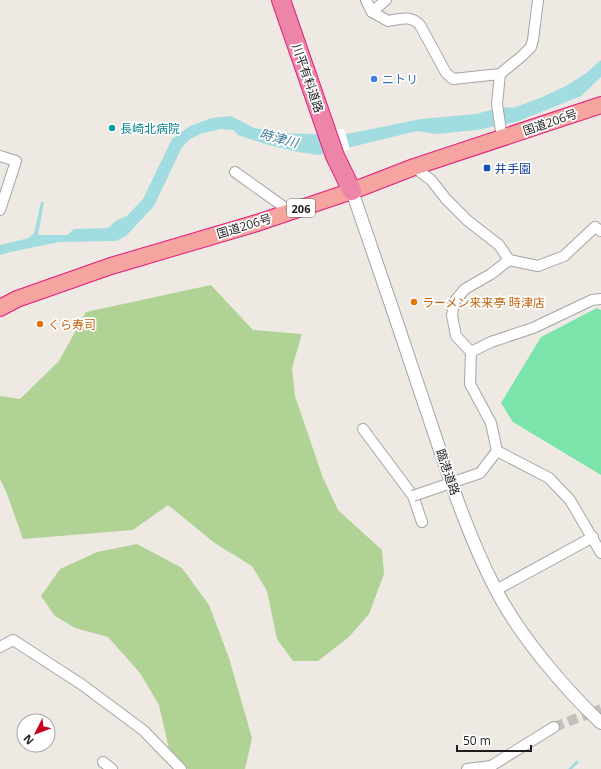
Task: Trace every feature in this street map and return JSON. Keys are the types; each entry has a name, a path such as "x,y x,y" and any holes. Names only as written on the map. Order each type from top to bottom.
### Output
{"highway":[{"name":"川平有料道路","path":"281,0 329,128"},
{"name":"川平有料道路","path":"288,0 338,156 352,191"},
{"name":"国道206号","path":"0,308 17,299 111,266 291,212 352,191 502,133 601,105"}],"street":[{"path":"366,0 372,12 388,21 407,18 415,19 420,25 446,73 453,79 500,74 531,47 538,0"},
{"path":"372,12 386,0"},
{"path":"500,74 496,104 502,133"},
{"path":"0,156 16,161 0,210"},
{"path":"414,167 431,180 446,199 468,221 499,245 509,260 538,266 564,256 595,227 601,232"},
{"path":"235,172 291,212"},
{"name":"臨港道路","path":"352,191 452,485 481,560 496,590 536,652 582,705 601,723"},
{"path":"509,260 492,274 465,289 454,302 452,315 456,336 471,352 470,384 491,423 498,451 549,478 570,500 601,553"},
{"path":"471,352 491,342 533,328 592,300 601,299"},
{"path":"363,428 413,496 422,522"},
{"path":"413,496 480,473 498,451"},
{"path":"496,590 593,537"},
{"path":"0,647 13,640 61,670 143,730 181,769"},
{"path":"467,769 490,767 554,727"},
{"path":"103,762 112,769"}],"green space":[{"path":"211,285 253,330 302,334 292,368 295,396 323,478 338,510 382,550 384,574 369,614 349,637 318,661 293,661 277,639 267,591 252,566 216,544 168,505 133,530 23,539 0,479 0,396 20,399 59,361 86,312"},
{"path":"597,308 601,310 601,475 513,422 501,403 541,337"},
{"path":"137,544 182,568 209,605 229,658 252,738 245,769 188,769 169,749 159,705 140,673 108,637 75,628 55,616 41,596 60,569 97,552"}],"water":[{"name":"時津川","path":"601,60 601,77 581,96 516,122 477,130 436,134 417,131 318,155 265,144 238,135 233,130 220,129 200,134 190,139 182,147 154,206 126,236 116,241 59,242 0,255 0,245 29,238 34,233 41,202 44,202 38,235 67,235 74,229 108,228 117,220 127,216 143,199 172,139 190,126 212,118 231,116 254,128 281,133 342,135 421,119 476,114 502,107 513,108 566,86 585,74"}],"pier":[{"path":"317,129 344,129 350,149 326,156"}],"waterway":[{"path":"570,769 577,762"}],"tunnel":[{"path":"554,727 601,709"}],"place":[{"name":"ニトリ","path":"374,79"},
{"name":"長崎北病院","path":"112,128"},
{"name":"井手園","path":"487,168"},
{"name":"ラーメン来来亭 時津店","path":"414,302"},
{"name":"くら寿司","path":"40,324"}]}
